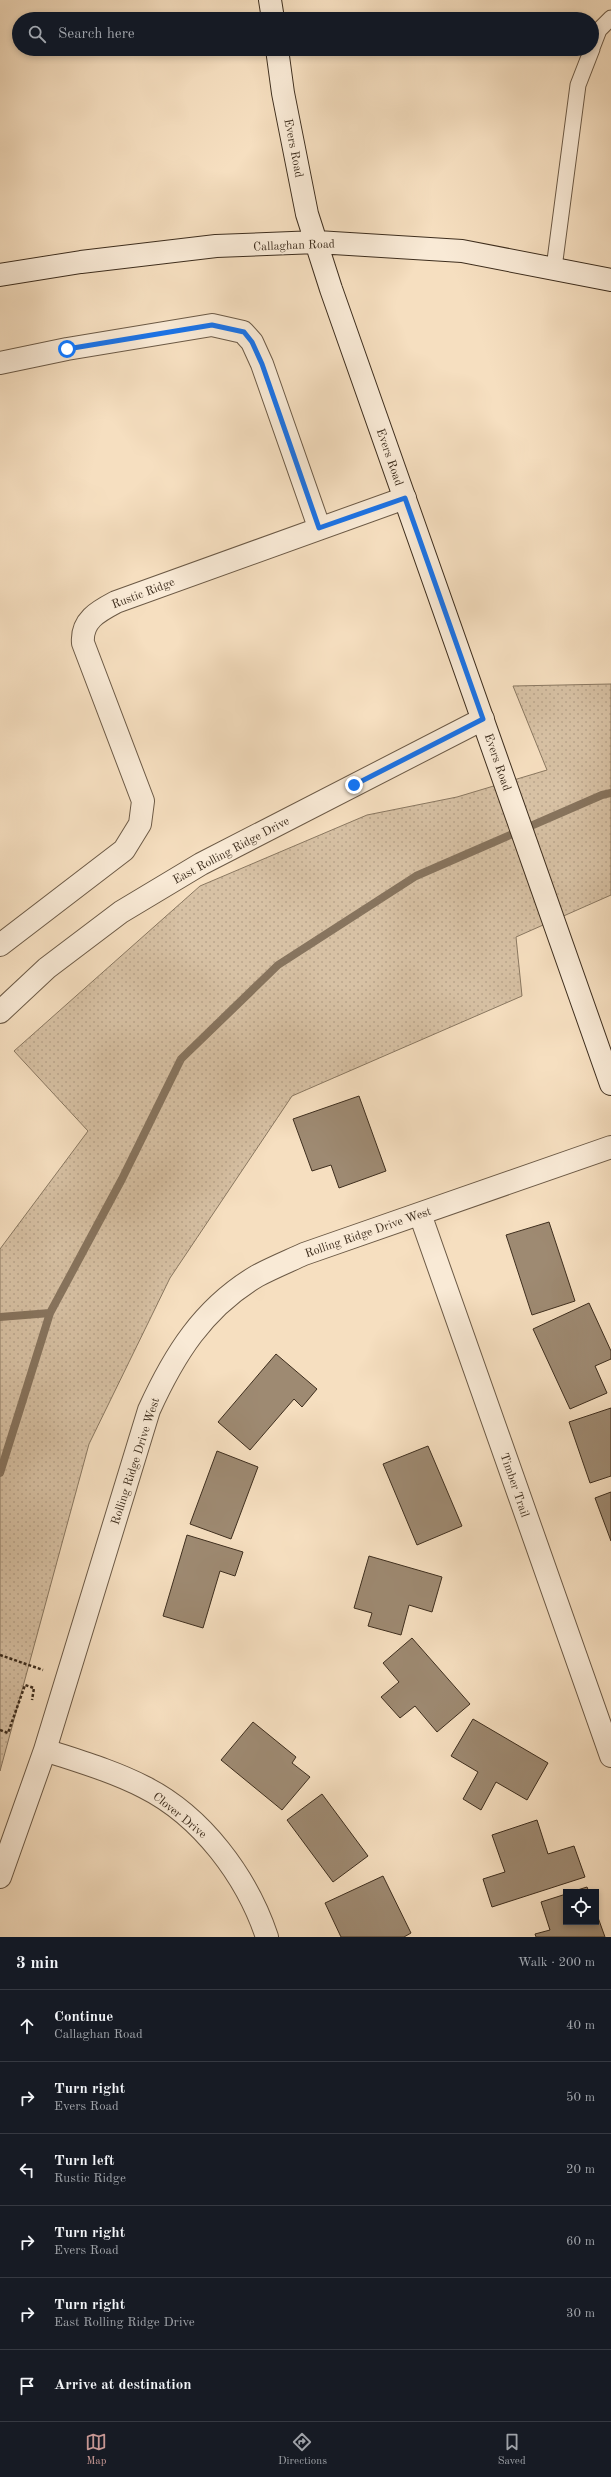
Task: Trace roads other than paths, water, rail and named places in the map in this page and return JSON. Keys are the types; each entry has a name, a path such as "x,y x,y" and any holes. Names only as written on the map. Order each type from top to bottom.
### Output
{"street":[{"path":"270,0 272,12"},
{"name":"Evers Road","path":"278,56 283,92 307,214 331,289 611,1084"},
{"name":"Callaghan Road","path":"0,275 81,262 216,246 317,242 462,251 611,280"},
{"path":"0,363 67,349 212,325 244,332 252,342 262,364 319,528"},
{"name":"Rustic Ridge","path":"0,945 124,850 140,824 143,801 83,643 82,634 87,623 96,613 116,602 405,498"},
{"name":"East Rolling Ridge Drive","path":"0,1012 47,968 121,912 201,864 483,719"},
{"name":"Rolling Ridge Drive West","path":"0,1877 45,1750 149,1410 167,1370 181,1348 215,1308 256,1277 304,1254 611,1147"},
{"name":"Timber Trail","path":"420,1214 611,1756"},
{"name":"Clover Drive","path":"45,1750 118,1774 146,1788 191,1822 211,1840 243,1882 268,1937"}],"lane":[{"path":"599,29 611,18"},
{"path":"554,268 578,85 589,56"}],"waterway":[{"path":"0,1473 50,1313 122,1179 181,1059 278,965 416,876 602,795 611,793"},
{"path":"0,1317 50,1313"}]}
